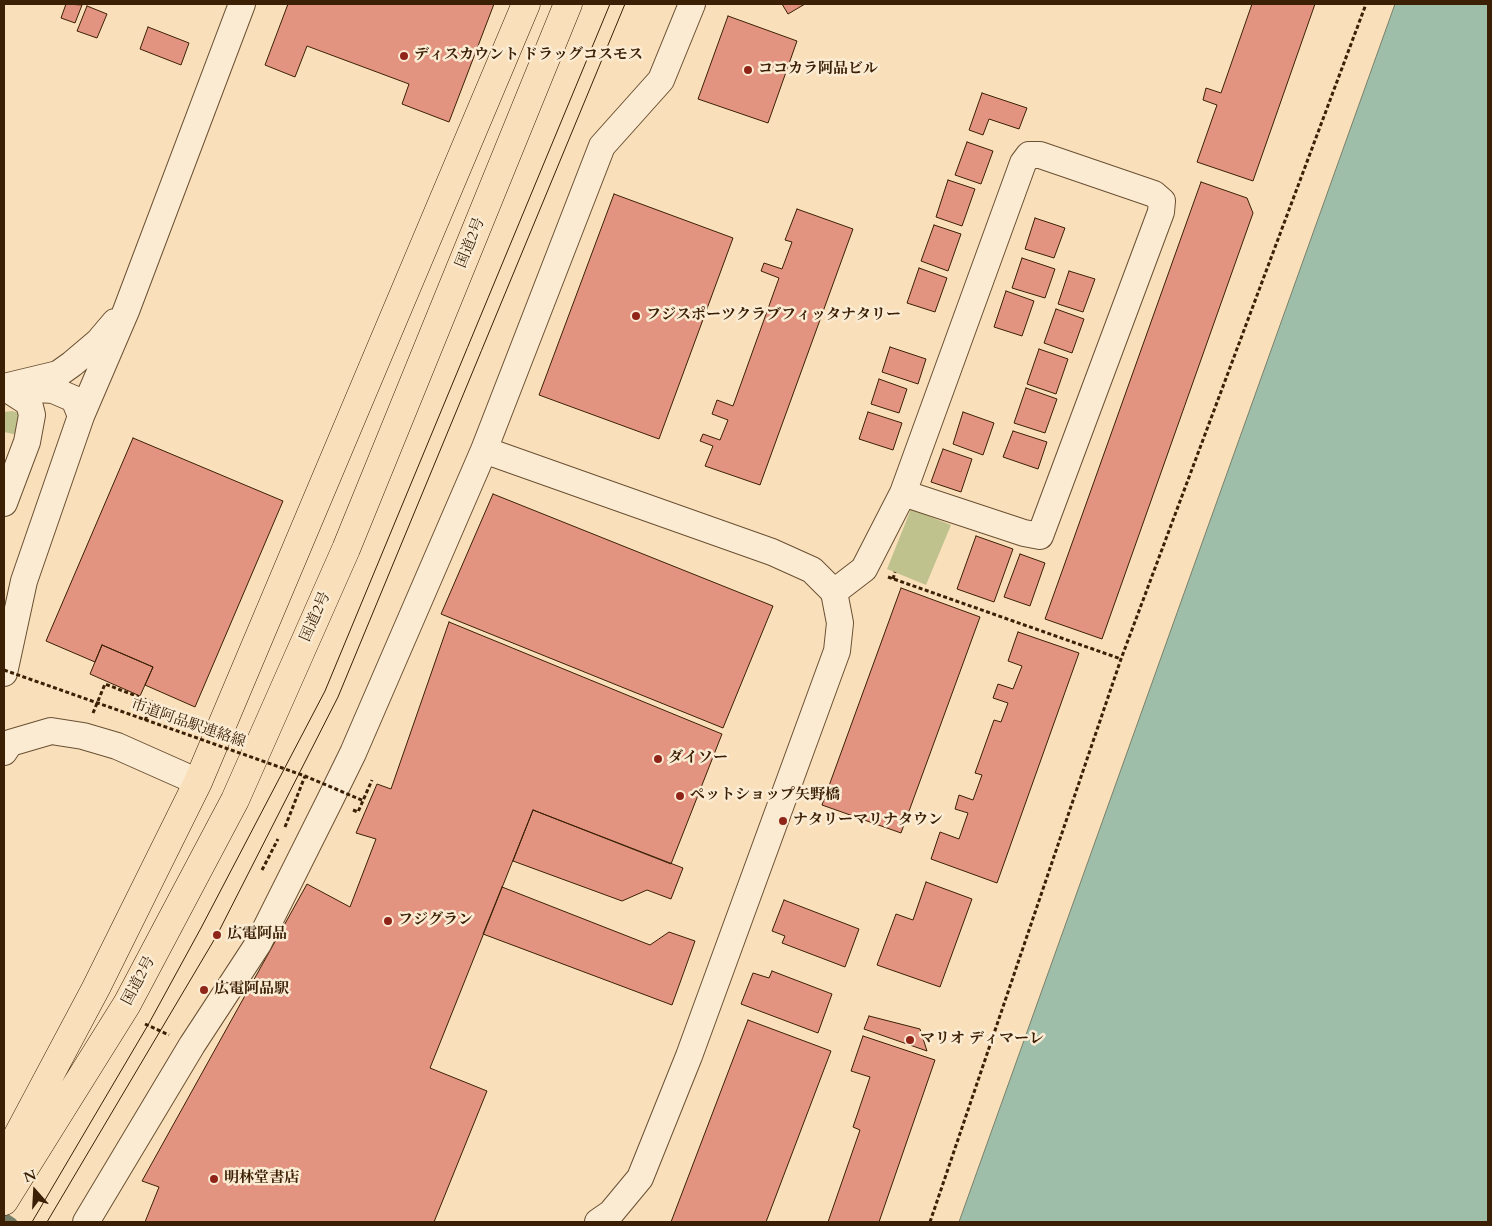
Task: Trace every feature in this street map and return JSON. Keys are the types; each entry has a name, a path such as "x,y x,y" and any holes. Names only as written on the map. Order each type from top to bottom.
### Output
{"highway":[{"path":"4,1161 96,988 198,782 526,4"},
{"name":"国道2号","path":"4,1201 127,1004 235,800 346,549 568,4"}],"street":[{"path":"4,672 11,607 81,416 126,311 242,4"},
{"path":"86,1222 192,1045 258,944 330,800 353,753 484,450 602,146 661,80 692,4"},
{"path":"834,592 864,569 903,493 1023,163 1029,154 1154,194 1162,201 1160,212 1040,536 1024,533 903,493"},
{"path":"4,387 58,374 98,342 126,311"},
{"path":"4,387 53,390 74,399 81,416"},
{"path":"4,387 29,403 32,415 27,442 4,503"},
{"path":"484,450 772,552 812,570 834,592 840,623 837,651 689,1056 640,1178 611,1213 598,1222"},
{"path":"4,752 10,743 51,731 84,736 116,746 198,782"}],"path":[{"path":"930,1222 1121,659 1366,4"},
{"path":"864,569 1121,659"},
{"path":"893,579 895,572"},
{"name":"市道阿品駅連絡線","path":"4,672 305,776 368,803"},
{"path":"91,717 105,684 152,702 145,720"},
{"path":"284,828 305,776"},
{"path":"345,797 349,789"},
{"path":"358,812 364,801"},
{"path":"262,870 280,836"},
{"path":"141,1022 192,1045"}],"green space":[{"path":"12,411 22,414 22,436 4,432 4,412"},
{"path":"911,509 951,525 926,585 887,569"}],"shaded area":[{"path":"1395,4 1488,4 1488,1222 959,1222"}],"building":[{"path":"66,4 82,5 75,23 61,18"},
{"name":"ディスカウント ドラッグコスモス","path":"288,4 494,4 449,122 402,104 409,84 307,46 295,77 265,65"},
{"path":"782,4 805,4 788,14"},
{"path":"1252,4 1315,4 1253,181 1197,162 1217,105 1203,100 1206,88 1221,93"},
{"path":"87,6 107,14 97,38 77,31"},
{"name":"ココカラ阿品ビル","path":"728,16 797,41 768,123 698,99"},
{"path":"148,27 189,43 181,65 140,49"},
{"path":"982,93 1027,108 1019,129 989,119 983,135 969,130"},
{"path":"967,142 993,151 981,184 955,175"},
{"path":"948,180 975,189 962,226 936,217"},
{"path":"1201,182 1247,198 1253,213 1102,639 1045,619"},
{"name":"フジスポーツクラブフィッタナタリー","path":"614,194 733,238 659,439 539,395"},
{"path":"797,209 853,229 760,485 705,466 713,446 700,441 703,434 720,440 728,420 712,414 717,400 733,406 779,278 761,271 764,263 782,269 792,242 785,240"},
{"path":"1035,218 1065,228 1054,258 1025,249"},
{"path":"934,225 961,234 948,271 921,261"},
{"path":"1022,258 1055,269 1045,298 1012,288"},
{"path":"919,268 947,278 935,312 907,303"},
{"path":"1069,271 1095,279 1083,312 1058,304"},
{"path":"1006,291 1034,301 1022,336 994,327"},
{"path":"1056,309 1084,319 1072,353 1044,343"},
{"path":"890,347 926,359 918,384 882,372"},
{"path":"1039,349 1068,359 1056,394 1027,384"},
{"path":"879,379 907,389 899,413 871,404"},
{"path":"1026,388 1057,399 1045,433 1014,423"},
{"path":"868,412 902,423 893,450 859,439"},
{"path":"963,412 994,423 983,455 953,444"},
{"path":"1013,431 1047,442 1038,469 1003,457"},
{"path":"133,438 283,501 195,707 145,685 153,667 102,645 95,662 46,641"},
{"path":"943,449 972,459 961,492 931,482"},
{"path":"493,494 773,606 723,728 441,614"},
{"path":"976,536 1013,549 994,602 957,589"},
{"path":"1020,554 1045,563 1030,606 1004,597"},
{"path":"901,588 980,617 901,833 822,805"},
{"name":"フジグラン","path":"449,622 722,734 671,864 533,810 430,1068 487,1091 434,1222 145,1222 159,1187 142,1181 307,884 350,907 376,839 356,833 377,784 391,789"},
{"path":"1018,632 1079,653 997,883 931,859 940,832 959,839 968,813 955,809 959,795 973,800 982,775 975,773 994,720 1001,722 1008,703 993,698 998,684 1013,689 1022,666 1008,661"},
{"path":"102,645 153,667 140,696 90,674"},
{"path":"533,810 683,868 671,899 647,890 622,901 513,861"},
{"path":"926,882 972,899 940,987 877,965 896,914 913,920"},
{"path":"502,887 650,945 669,932 695,941 672,1005 483,934"},
{"path":"784,900 859,929 845,967 782,943 785,936 772,931"},
{"path":"772,971 832,994 818,1033 741,1004 753,973 769,978"},
{"name":"マリオ ディマーレ","path":"869,1016 920,1029 927,1051 864,1029"},
{"path":"748,1020 831,1051 766,1222 671,1222"},
{"path":"863,1036 935,1060 879,1222 828,1222 860,1130 853,1127 870,1077 851,1071"}],"waterway":[{"path":"4,1216 13,1222"}],"tram line":[{"path":"32,1222 148,1025 325,691 610,4"},
{"path":"47,1222 217,935 338,697 625,4"}],"place":[{"name":"ディスカウント ドラッグコスモス","path":"404,56"},
{"name":"ココカラ阿品ビル","path":"748,70"},
{"name":"フジスポーツクラブフィッタナタリー","path":"636,316"},
{"name":"ダイソー","path":"658,759"},
{"name":"ペットショップ矢野橋","path":"680,796"},
{"name":"ナタリーマリナタウン","path":"783,821"},
{"name":"フジグラン","path":"388,921"},
{"name":"広電阿品","path":"217,935"},
{"name":"広電阿品駅","path":"204,990"},
{"name":"マリオ ディマーレ","path":"910,1040"},
{"name":"明林堂書店","path":"214,1179"}]}
